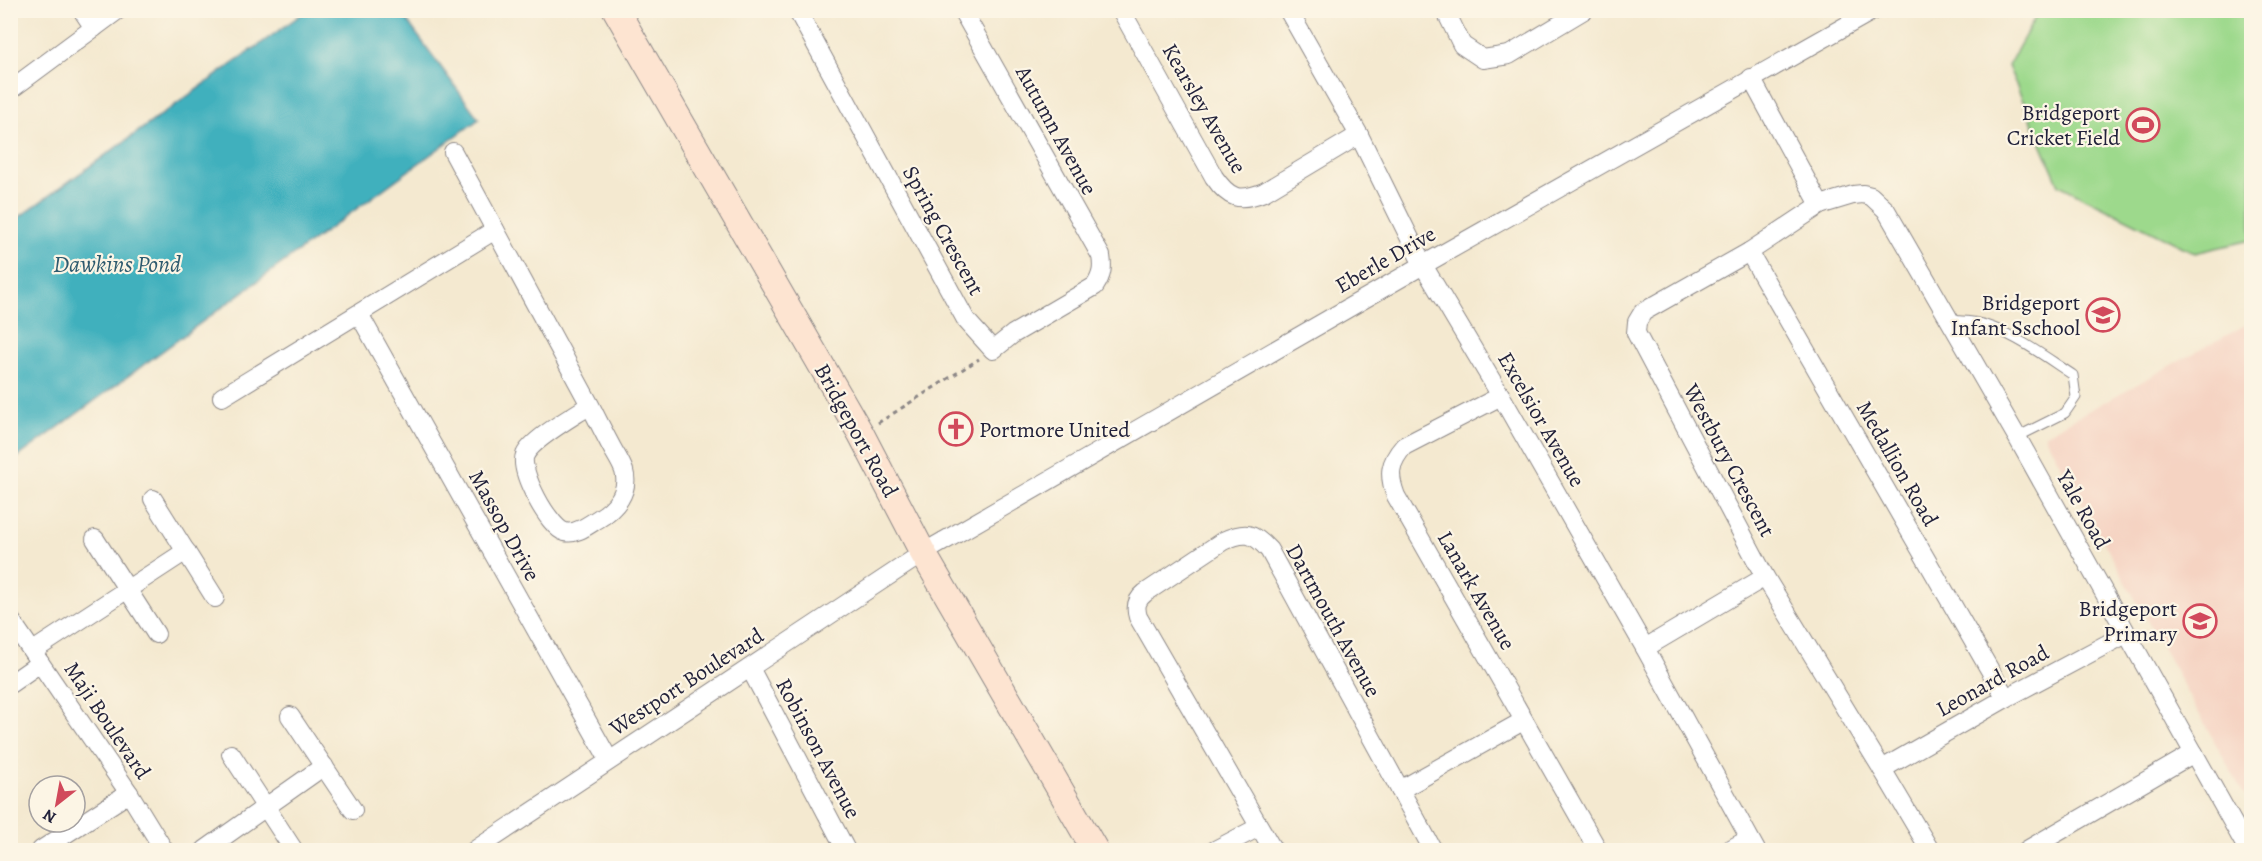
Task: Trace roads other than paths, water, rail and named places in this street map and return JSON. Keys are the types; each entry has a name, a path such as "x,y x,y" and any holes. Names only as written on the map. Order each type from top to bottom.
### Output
{"main road":[{"name":"Bridgeport Road","path":"615,10 861,434 923,553 1095,850"}],"street":[{"path":"82,10 94,27"},
{"path":"10,90 118,10"},
{"name":"Spring Crescent","path":"797,10 966,320 993,350 1013,334 1095,286 1102,275"},
{"name":"Autumn Avenue","path":"962,10 1101,256 1102,275"},
{"name":"Kearsley Avenue","path":"1121,10 1214,177 1222,189 1234,196 1247,199 1264,192 1359,135"},
{"name":"Excelsior Avenue","path":"1288,10 1359,135 1423,265 1502,396 1645,648 1752,845"},
{"path":"1445,10 1462,45 1483,59 1509,55 1584,10"},
{"name":"Eberle Drive","path":"923,553 1423,265 1874,10"},
{"path":"1751,78 1820,205"},
{"path":"453,152 590,405 624,471 625,485 622,497 606,514 575,532 565,532 549,519 525,474 524,457 530,447 590,405"},
{"name":"Westbury Crescent","path":"1871,196 1853,195 1820,205 1749,252 1643,312 1637,322 1636,333 1765,577 1929,850"},
{"name":"Yale Road","path":"1871,196 1886,210 1950,320 2248,850"},
{"path":"222,397 495,230"},
{"name":"Medallion Road","path":"1749,252 2006,698"},
{"name":"Massop Drive","path":"359,314 609,760"},
{"name":"Lanark Avenue","path":"1502,396 1404,446 1395,455 1390,468 1390,481 1396,496 1598,850"},
{"path":"153,499 215,598"},
{"name":"Dartmouth Avenue","path":"1273,850 1138,617 1136,609 1140,597 1145,593 1223,541 1236,535 1248,534 1260,540 1269,550 1433,850"},
{"path":"95,540 156,634"},
{"path":"10,684 37,657 128,590 186,551"},
{"name":"Westport Boulevard","path":"475,850 923,553"},
{"path":"1645,648 1765,577"},
{"name":"Maji Boulevard","path":"10,619 129,793 164,850"},
{"name":"Leonard Road","path":"1882,769 2006,698 2126,634"},
{"name":"Robinson Avenue","path":"750,668 842,849"},
{"path":"290,716 353,810"},
{"path":"1400,790 1523,721"},
{"path":"2027,850 2193,753"},
{"path":"231,754 293,849"},
{"path":"205,850 324,766"},
{"path":"41,850 129,793"},
{"path":"1215,850 1259,827"},
{"path":"1729,850 1752,845"}],"lane":[{"path":"1950,320 1991,326 2073,375 2076,397 2065,413 2017,437"}],"water":[{"name":"Dawkins Pond","path":"306,11 400,11 479,119 11,462 11,223"}],"place":[{"name":"Bridgeport Cricket Field","path":"2143,125"},
{"name":"Bridgeport Infant Sschool","path":"2103,315"},
{"name":"Portmore United","path":"956,429"},
{"name":"Bridgeport Primary","path":"2200,621"}]}
